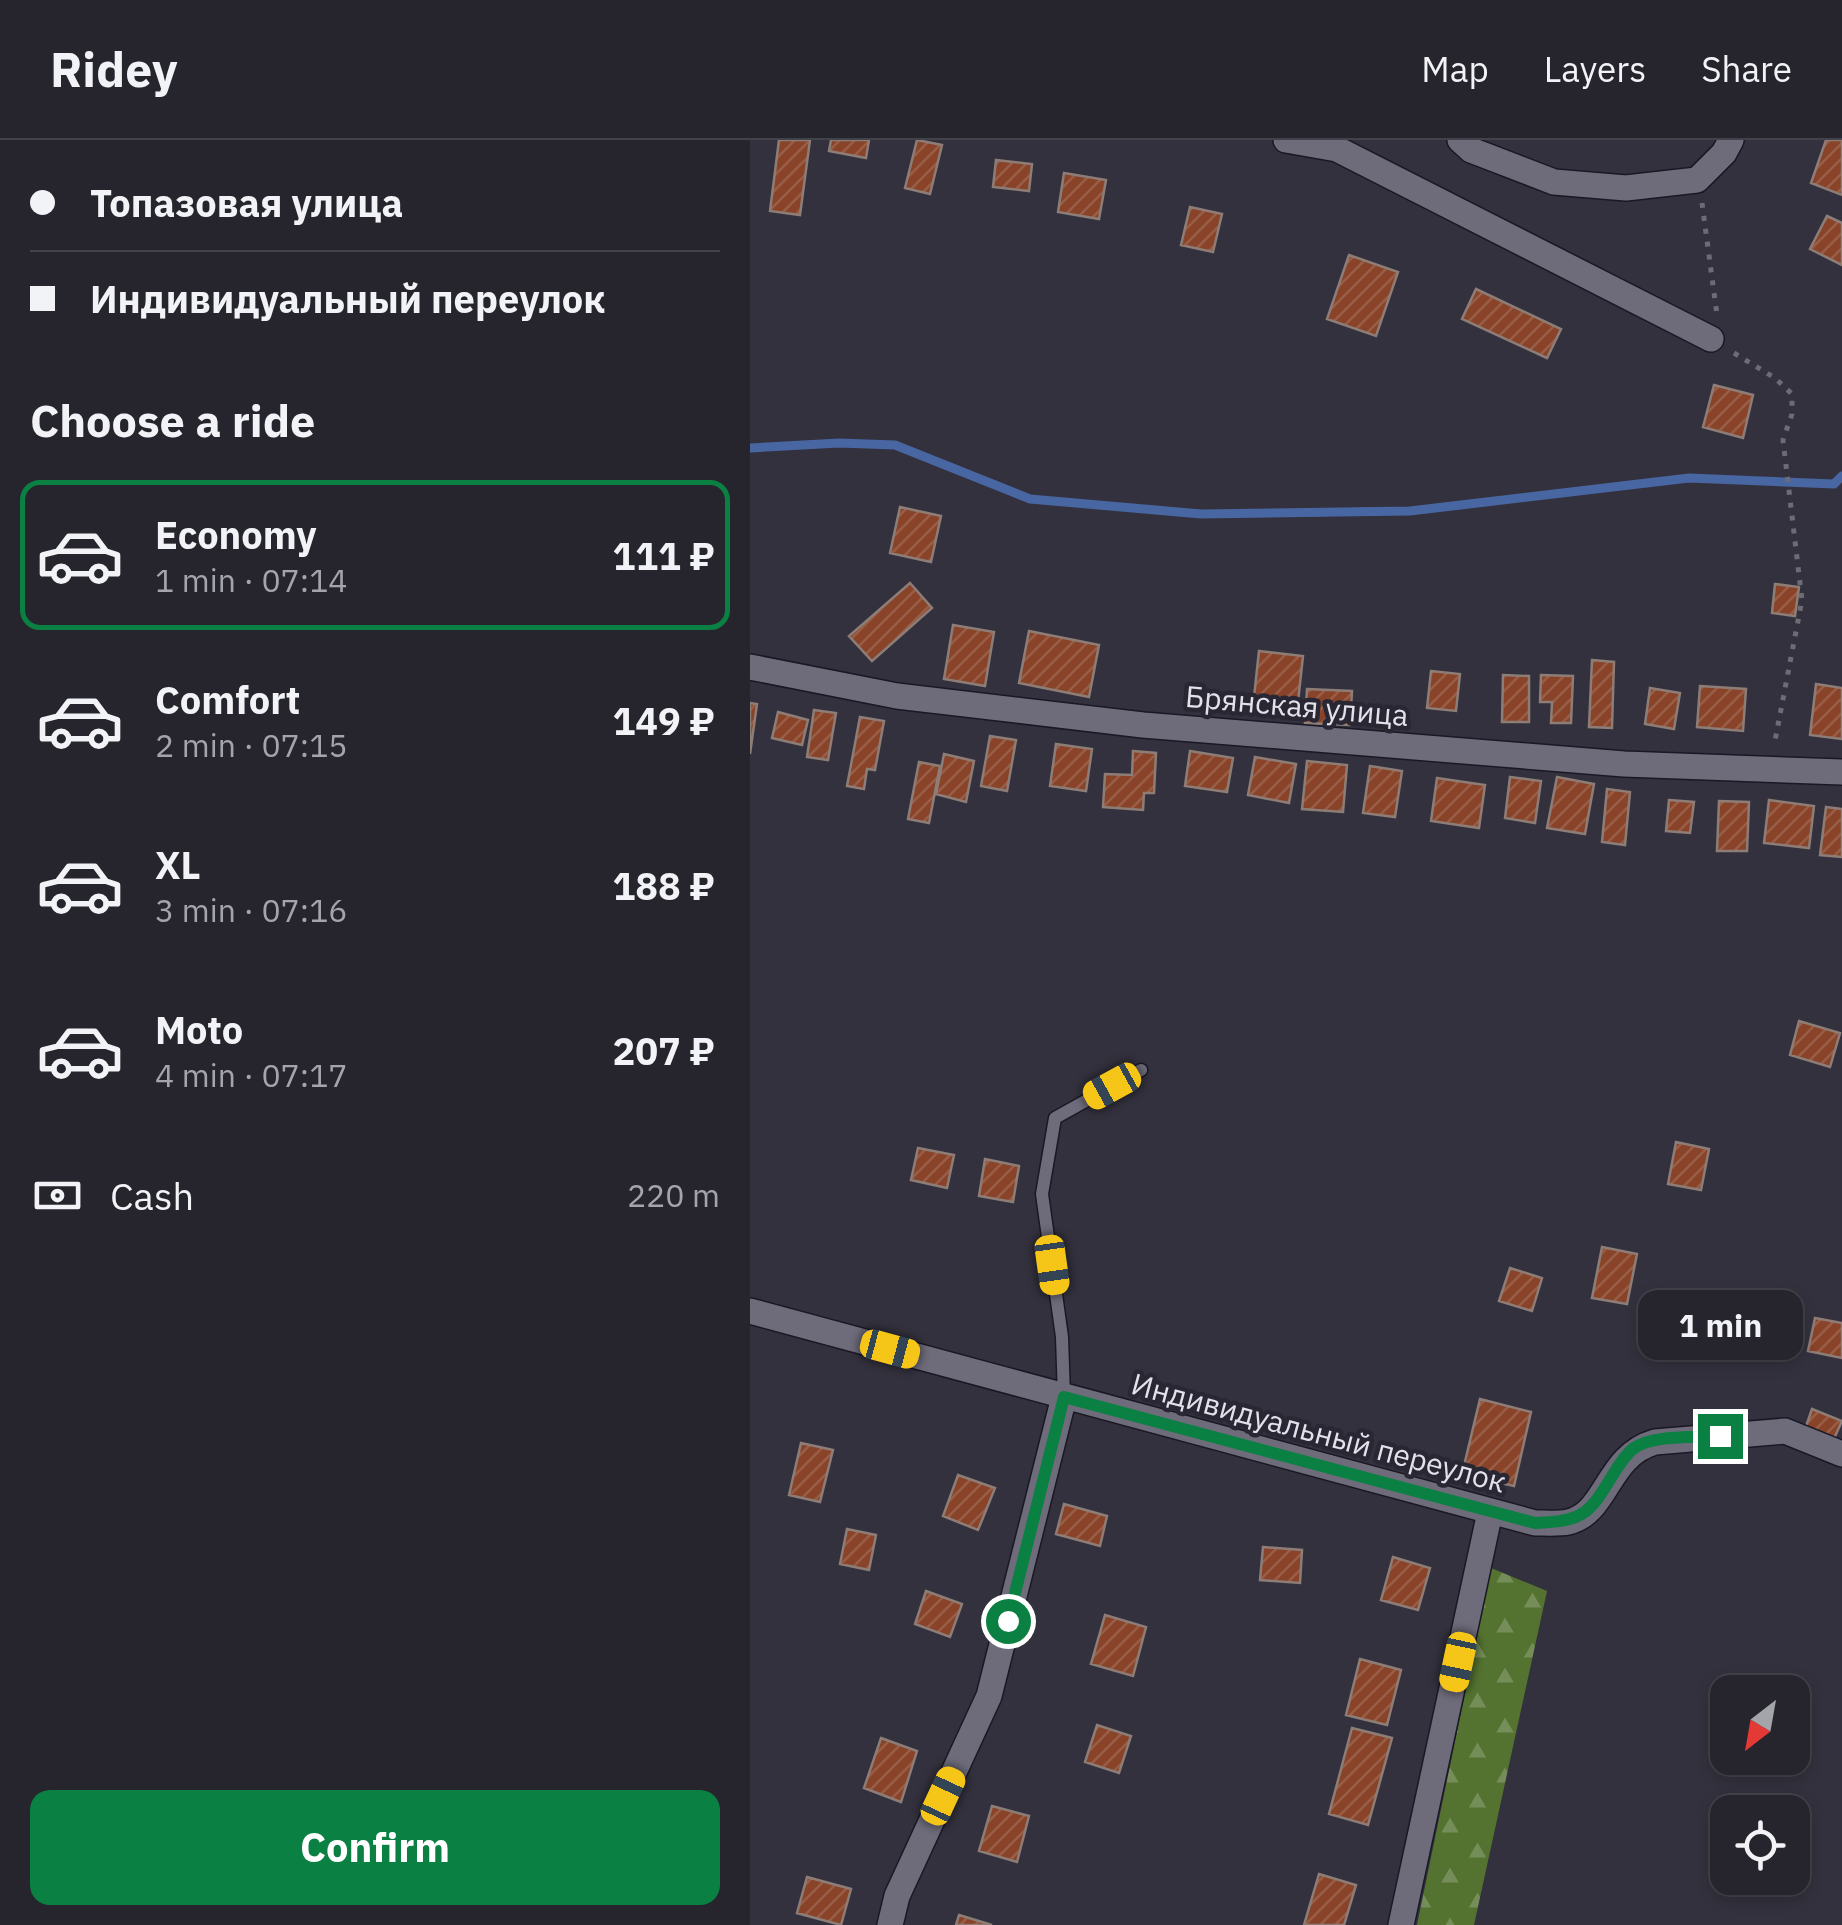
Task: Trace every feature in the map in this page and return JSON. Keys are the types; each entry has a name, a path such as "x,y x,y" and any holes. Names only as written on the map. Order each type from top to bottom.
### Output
{"street":[{"path":"1286,140 1337,149 1711,339"},
{"path":"1460,140 1471,150 1554,182 1626,188 1696,180 1724,153 1730,140"},
{"name":"Брянская улица","path":"750,667 898,696 1143,725 1624,764 1842,772"},
{"name":"Индивидуальный переулок","path":"750,1311 1535,1523 1571,1522 1595,1505 1618,1467 1635,1448 1654,1442 1785,1430 1842,1454"},
{"path":"890,1925 896,1896 990,1696 1064,1397"},
{"path":"1401,1925 1490,1512"}],"lane":[{"path":"1064,1397 1062,1337 1042,1194 1055,1118 1141,1070"}],"path":[{"path":"1696,180 1718,314 1711,339 1775,378 1792,394 1792,414 1783,440 1802,600 1770,768"}],"green space":[{"path":"1491,1568 1547,1591 1474,1925 1417,1925"}],"building":[{"path":"779,140 810,140 800,215 770,211"},
{"path":"831,140 869,140 866,158 829,151"},
{"path":"917,140 942,145 930,194 905,188"},
{"path":"1826,140 1842,140 1842,195 1811,183"},
{"path":"996,160 1032,164 1029,191 993,187"},
{"path":"1064,173 1106,180 1099,219 1058,212"},
{"path":"1190,207 1222,214 1213,252 1181,245"},
{"path":"1827,216 1842,223 1842,265 1810,249"},
{"path":"1349,255 1398,272 1376,336 1327,319"},
{"path":"1476,289 1561,329 1547,358 1462,319"},
{"path":"1714,385 1753,395 1743,438 1703,427"},
{"path":"900,507 941,516 931,562 890,553"},
{"path":"910,583 932,608 872,661 849,636"},
{"path":"1775,584 1799,587 1795,616 1772,613"},
{"path":"953,625 994,632 985,686 944,679"},
{"path":"1029,631 1099,645 1089,697 1019,683"},
{"path":"1259,651 1303,656 1298,702 1254,697"},
{"path":"1592,660 1614,662 1612,728 1589,727"},
{"path":"1431,671 1460,674 1456,711 1427,708"},
{"path":"1503,675 1529,676 1529,722 1502,722"},
{"path":"1541,675 1573,676 1571,723 1551,723 1552,702 1540,702"},
{"path":"1816,684 1842,688 1842,739 1810,735"},
{"path":"1700,686 1746,689 1743,731 1697,727"},
{"path":"1650,688 1680,693 1674,729 1645,724"},
{"path":"1307,689 1352,691 1350,725 1305,723"},
{"path":"750,703 757,704 750,754"},
{"path":"814,710 836,713 828,760 807,757"},
{"path":"778,712 808,720 802,745 772,738"},
{"path":"860,717 884,721 875,770 867,769 864,789 847,786"},
{"path":"990,736 1016,740 1007,791 981,786"},
{"path":"1056,744 1092,749 1086,791 1050,786"},
{"path":"1133,751 1156,753 1154,793 1144,793 1143,810 1103,807 1105,774 1132,775"},
{"path":"1190,751 1233,758 1227,792 1185,786"},
{"path":"944,754 974,761 966,802 936,794"},
{"path":"1255,757 1296,764 1289,803 1248,795"},
{"path":"1307,761 1347,765 1343,812 1302,809"},
{"path":"919,762 940,766 929,823 908,819"},
{"path":"1370,766 1402,771 1395,817 1363,813"},
{"path":"1510,777 1541,781 1535,823 1505,818"},
{"path":"1557,777 1594,784 1585,834 1547,828"},
{"path":"1437,778 1485,785 1479,828 1431,821"},
{"path":"1607,789 1630,792 1625,845 1602,842"},
{"path":"1669,800 1694,802 1690,833 1666,831"},
{"path":"1769,800 1814,806 1809,848 1764,843"},
{"path":"1719,801 1749,802 1747,851 1717,851"},
{"path":"1826,807 1842,809 1842,857 1820,855"},
{"path":"1799,1021 1840,1033 1830,1067 1790,1055"},
{"path":"1676,1142 1709,1149 1701,1190 1668,1184"},
{"path":"918,1148 954,1155 947,1188 911,1180"},
{"path":"985,1159 1019,1166 1013,1202 979,1196"},
{"path":"1602,1247 1637,1254 1627,1304 1592,1298"},
{"path":"1510,1268 1542,1278 1532,1311 1499,1301"},
{"path":"1815,1318 1842,1323 1842,1358 1808,1351"},
{"path":"1480,1399 1531,1412 1514,1486 1462,1474"},
{"path":"1812,1409 1842,1421 1832,1443 1804,1432"},
{"path":"801,1443 833,1450 820,1502 789,1495"},
{"path":"958,1475 995,1488 978,1530 943,1516"},
{"path":"1064,1504 1107,1516 1100,1546 1056,1534"},
{"path":"847,1529 876,1535 869,1570 840,1564"},
{"path":"1263,1547 1302,1550 1300,1583 1260,1580"},
{"path":"1393,1557 1430,1568 1418,1610 1381,1600"},
{"path":"926,1591 962,1604 950,1637 915,1624"},
{"path":"1105,1615 1146,1627 1133,1676 1091,1664"},
{"path":"1360,1659 1401,1670 1387,1725 1346,1715"},
{"path":"1097,1725 1131,1736 1119,1773 1085,1762"},
{"path":"1352,1728 1392,1738 1368,1825 1329,1814"},
{"path":"881,1738 917,1751 901,1802 864,1788"},
{"path":"992,1806 1029,1816 1017,1862 979,1851"},
{"path":"1319,1874 1356,1885 1344,1925 1304,1925"},
{"path":"807,1877 851,1889 841,1925 797,1913"},
{"path":"959,1915 992,1925 956,1925"}],"waterway":[{"path":"750,448 839,443 895,445 1030,499 1201,514 1410,511 1689,478 1834,484 1842,476"}],"route":[{"path":"1008,1621 1064,1397 1535,1523 1571,1522 1595,1505 1618,1467 1635,1448 1654,1442 1720,1436"}]}
